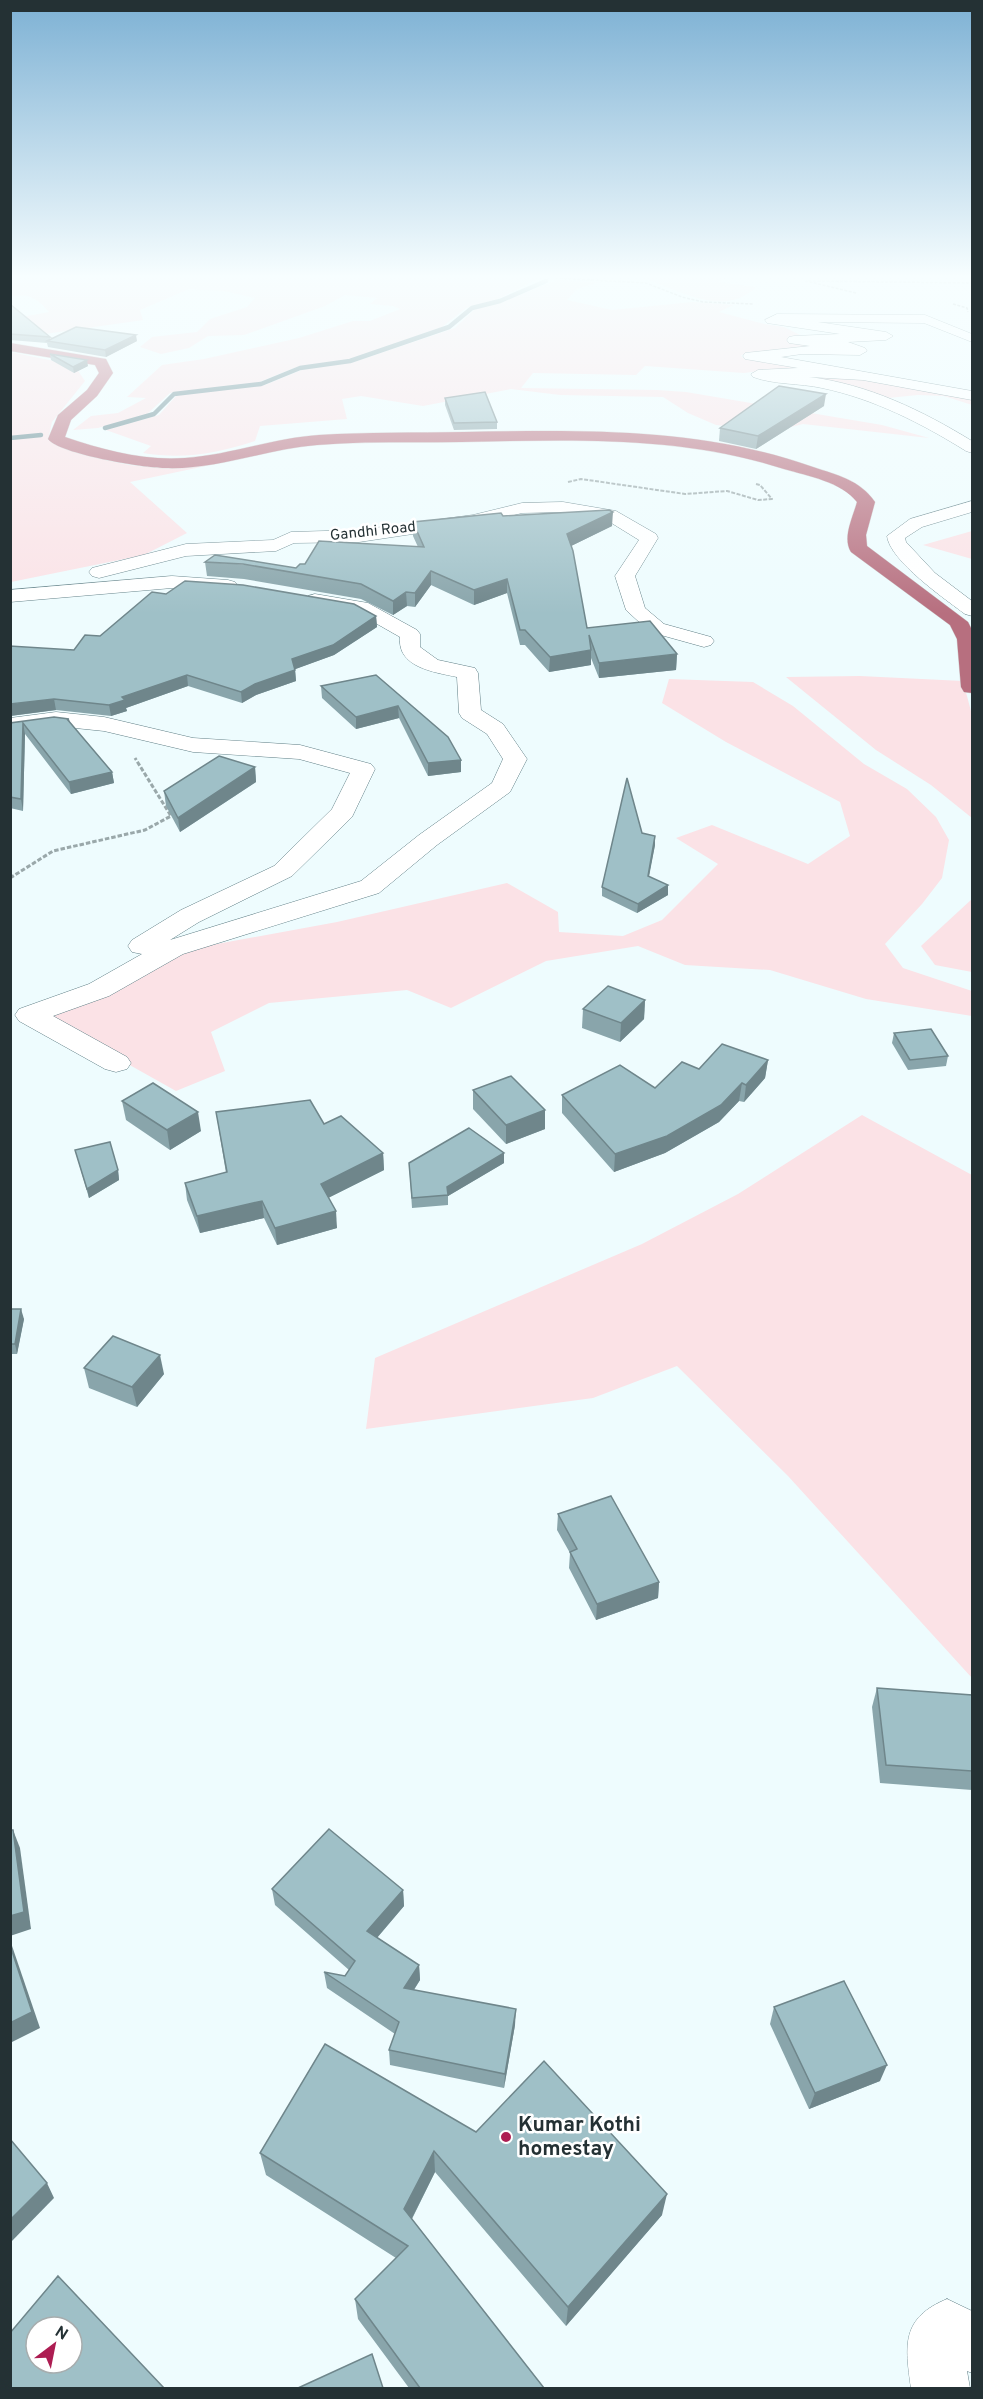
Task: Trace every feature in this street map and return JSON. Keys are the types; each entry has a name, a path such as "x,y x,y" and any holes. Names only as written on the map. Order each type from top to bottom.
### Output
{"highway":[{"path":"94,390 64,418 56,439 93,453 151,463 200,461 271,446 318,440 561,434 622,436 753,452 848,486 861,494 866,502 857,535 858,548 958,621 970,635 972,687"}],"street":[{"path":"845,390 889,403 920,416 972,448"},
{"path":"943,390 972,395"},
{"path":"972,506 925,520 896,536 897,543 928,577 972,610"},
{"name":"Gandhi Road","path":"10,591 75,578 186,550 276,545 291,538 359,536 473,520 522,508 563,507 610,515 648,538 625,576 636,610 657,628 704,641"},
{"path":"276,545 339,548"},
{"path":"10,596 172,582 255,590"},
{"path":"29,1015 99,990 173,948 369,887 428,840 502,787 515,759 495,729 470,713 467,673 431,665 410,649 410,634 361,607 290,596"},
{"path":"10,724 56,719 104,724 193,745 300,752 363,769 342,812 282,871 190,916 29,1015"},
{"path":"29,1015 116,1063"},
{"path":"940,2388 934,2344 947,2328 972,2344"}],"path":[{"path":"559,484 581,479 685,494 727,491 758,500 772,499 760,485 749,482"},
{"path":"10,878 53,851 145,830 171,816 142,766 104,724"}],"shaded area":[{"path":"10,390 78,390 52,422 48,440 89,455 117,463 146,467 220,463 130,482 187,533 144,555 11,582"},
{"path":"135,390 197,390 170,393 147,414 98,428 73,430 91,416 118,413 146,398 127,397"},
{"path":"221,390 506,390 423,406 361,396 342,399 347,419 260,426 255,441 200,454 172,456 143,453 151,446 106,430 159,415 177,395"},
{"path":"519,390 686,392 882,425 929,438 803,424 775,431 716,425 688,413 663,397 560,395"},
{"path":"856,390 941,390 972,396 972,405 944,396 918,395 888,398"},
{"path":"972,531 972,559 923,545"},
{"path":"860,676 963,681 972,715 972,818 931,785 876,750 786,677"},
{"path":"669,679 753,682 793,706 864,764 907,789 936,817 949,840 942,878 922,904 885,944 903,968 972,991 972,1016 866,999 770,970 685,965 638,946 546,961 451,1008 407,990 269,1003 211,1032 225,1071 176,1091 44,1017 179,951 337,922 507,883 558,912 559,932 623,936 662,920 718,864 676,838 712,825 808,864 850,836 840,802 726,742 662,703"},
{"path":"972,899 972,972 935,965 921,946"},
{"path":"862,1115 972,1175 972,1678 788,1476 677,1366 593,1398 366,1429 375,1358 642,1244 738,1194"}],"building":[{"path":"773,390 802,390 826,394 758,436 720,428"},
{"path":"485,392 497,422 454,423 445,398"},
{"path":"609,510 613,512 567,534 573,551 587,628 650,621 677,654 599,663 589,635 591,650 550,657 525,630 520,630 507,579 474,590 431,571 415,593 406,592 393,601 361,584 243,564 205,562 215,555 296,568 300,564 305,564 319,541 424,547 413,522 501,513 503,516"},
{"path":"185,581 243,585 354,604 376,616 333,645 292,659 295,670 255,684 241,692 187,675 122,697 125,700 109,705 54,699 10,704 10,646 74,650 85,635 100,636 152,592 166,594"},
{"path":"376,675 448,737 461,760 428,763 398,706 356,717 321,686"},
{"path":"54,717 69,719 67,719 112,772 69,782 23,723 21,799 10,797 10,723"},
{"path":"219,756 255,767 178,818 164,791"},
{"path":"627,778 642,833 655,836 648,876 668,885 638,904 602,887"},
{"path":"608,986 645,1000 621,1023 583,1009"},
{"path":"931,1029 948,1056 910,1060 894,1033"},
{"path":"722,1044 768,1060 746,1085 742,1083 721,1105 667,1136 615,1154 562,1095 620,1065 655,1088 682,1062 699,1069"},
{"path":"511,1076 545,1110 506,1125 473,1090"},
{"path":"153,1083 198,1112 167,1130 122,1101"},
{"path":"310,1100 324,1124 341,1116 383,1153 321,1184 336,1211 275,1228 262,1201 197,1216 185,1183 227,1172 216,1112"},
{"path":"469,1128 504,1153 447,1187 448,1195 412,1198 409,1163"},
{"path":"110,1142 118,1170 87,1189 75,1150"},
{"path":"10,1309 21,1309 15,1344 10,1344"},
{"path":"113,1336 160,1355 132,1387 84,1368"},
{"path":"611,1496 659,1582 597,1604 570,1552 577,1549 558,1514"},
{"path":"877,1688 972,1695 972,1771 886,1765"},
{"path":"329,1829 403,1890 367,1931 419,1965 404,1988 516,2009 505,2074 389,2050 399,2022 324,1972 345,1976 355,1961 272,1889"},
{"path":"10,1830 13,1830 24,1912 10,1916"},
{"path":"10,1945 32,2012 10,2023"},
{"path":"844,1981 887,2065 815,2093 774,2007"},
{"path":"325,2044 476,2132 544,2061 667,2194 568,2307 434,2151 404,2209 544,2388 420,2388 355,2299 408,2246 260,2153"},
{"path":"10,2139 47,2183 10,2220"},
{"path":"58,2276 164,2388 10,2388 10,2333 24,2316 24,2375 84,2375 84,2315 25,2315"},
{"path":"372,2354 383,2388 298,2388"}],"waterway":[{"path":"105,428 154,414 174,394 209,390"},
{"path":"10,438 41,435"}],"place":[{"name":"Kumar Kothi homestay","path":"506,2137"}]}
